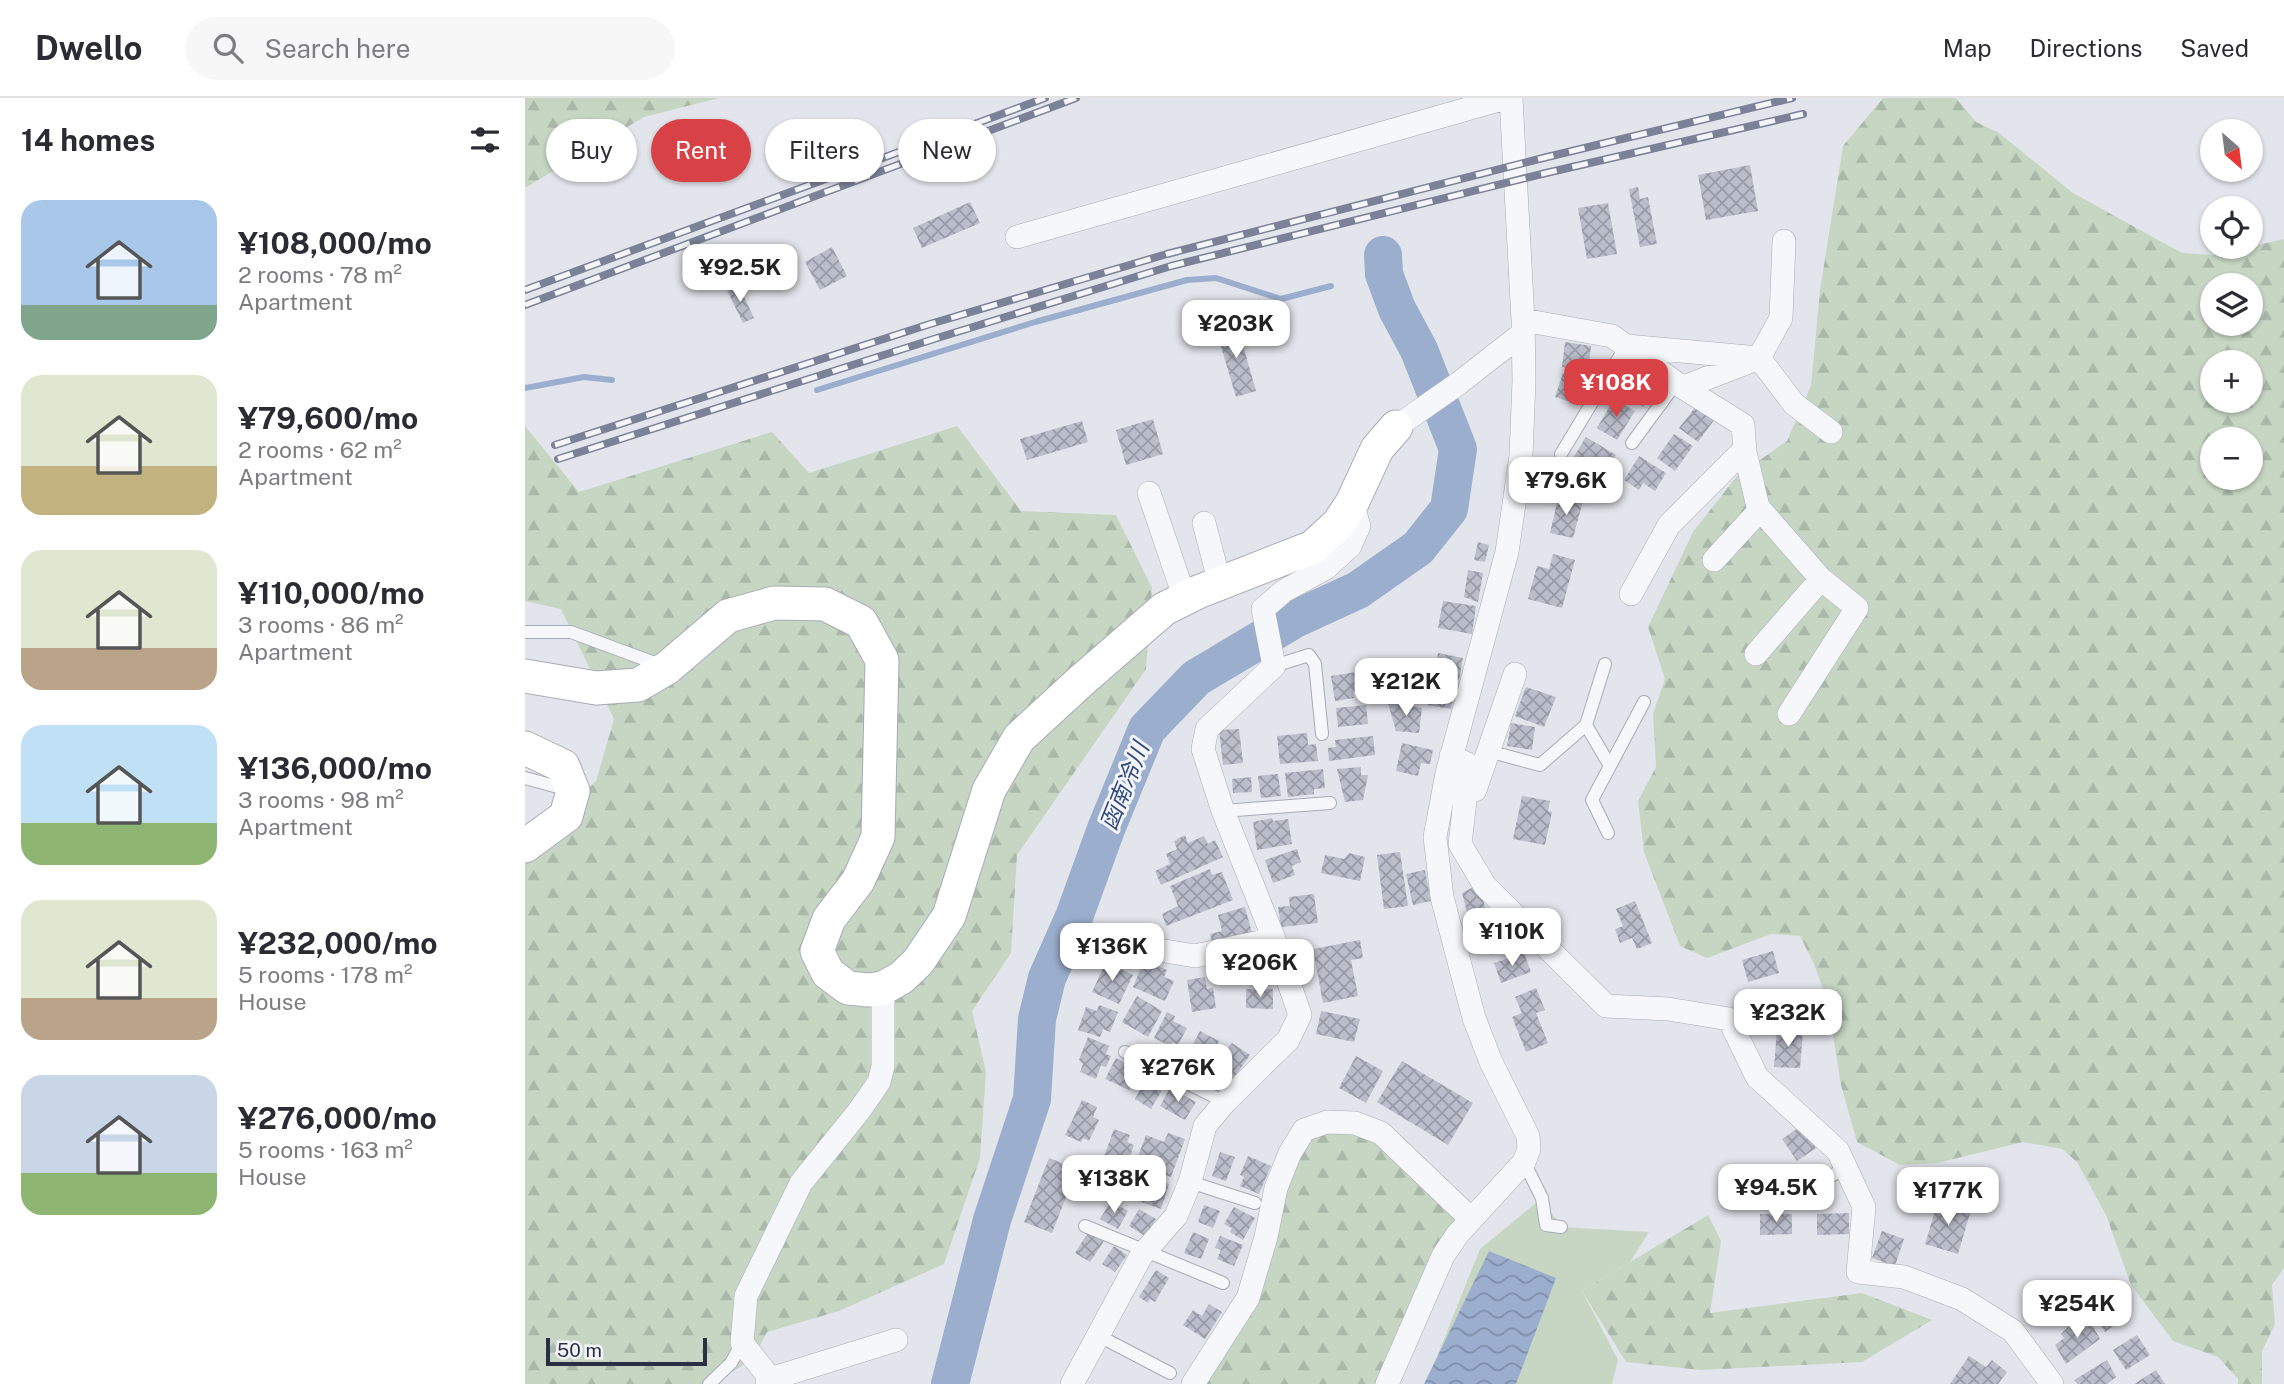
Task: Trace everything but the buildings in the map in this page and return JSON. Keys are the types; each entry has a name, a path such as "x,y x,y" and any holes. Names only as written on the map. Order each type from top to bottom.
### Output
{"street":[{"path":"1017,237 1509,98 1523,326 1521,456 1507,552 1451,756 1435,837 1442,897 1474,1018 1491,1062 1528,1136 1529,1149 1524,1162 1457,1235 1443,1256 1387,1384"},
{"path":"1680,385 1759,358 1781,318 1784,240"},
{"path":"525,676 596,688 638,685 667,668 728,616 774,603 825,604 861,622 882,660 878,837 858,881 829,919 817,951 828,973 848,988 883,988 901,978 918,962 949,916 989,790 1019,738 1164,609 1313,547 1338,524 1352,503 1377,449 1396,427 1459,383 1523,326 1612,336 1680,385 1743,425 1745,449 1760,510 1821,579 1857,608 1789,714"},
{"path":"1626,346 1759,358 1794,404 1831,432"},
{"path":"1631,594 1669,525 1745,449"},
{"path":"1149,493 1185,599"},
{"path":"1072,1384 1146,1251 1176,1216 1190,1182 1205,1126 1225,1102 1288,1040 1300,1015 1223,811 1203,749 1206,729 1274,666 1263,609 1284,591 1325,568 1350,546 1359,526 1352,503"},
{"path":"1714,560 1760,510"},
{"path":"1204,523 1220,584"},
{"path":"1756,654 1821,579"},
{"path":"1462,826 1515,674"},
{"path":"525,748 563,766 573,791 566,816 525,846"},
{"path":"1451,756 1469,765 1460,844 1485,886 1606,1006 1668,1009 1729,1019 1757,1077 1839,1152 1864,1207 1858,1272 1904,1277 1962,1299 2013,1331 2052,1384"},
{"path":"1159,950 1195,956 1273,939"},
{"path":"883,988 885,1026 883,1066 879,1082 801,1183 746,1296 742,1343 765,1373 767,1382 896,1340"},
{"path":"1193,1384 1248,1298 1266,1237 1276,1188 1290,1153 1304,1130 1327,1122 1355,1122 1381,1133 1471,1219"}],"lane":[{"path":"1561,454 1626,346"},
{"path":"1632,443 1680,385"},
{"path":"525,632 571,632 667,668"},
{"path":"1274,666 1309,655 1315,664 1322,734"},
{"path":"1488,751 1540,765 1586,725 1605,664"},
{"path":"1608,833 1592,800 1644,702"},
{"path":"1586,725 1610,766"},
{"path":"525,778 573,791"},
{"path":"1223,811 1330,803"},
{"path":"1729,1019 1757,1010"},
{"path":"1125,1052 1225,1102"},
{"path":"1524,1162 1542,1198 1546,1225 1561,1227"},
{"path":"1799,1193 1846,1168"},
{"path":"1190,1182 1255,1203"},
{"path":"1085,1226 1223,1283"},
{"path":"1099,1336 1170,1373"},
{"path":"709,1384 731,1363 742,1343"}],"green space":[{"path":"525,98 719,98 644,117 637,121 637,119 546,119 546,175 525,188"},
{"path":"1883,98 1956,98 1976,122 1999,133 2073,193 2182,253 2200,254 2200,259 2263,259 2263,244 2284,239 2284,1268 2272,1285 2275,1324 2262,1351 2262,1384 2238,1384 2238,1379 2218,1357 2173,1341 2131,1285 2106,1215 2077,1162 2062,1149 2023,1142 1937,1163 1900,1165 1857,1142 1841,1085 1828,1003 1814,964 1800,936 1771,934 1707,958 1680,946 1644,852 1638,801 1656,767 1653,714 1665,679 1648,627 1693,532 1737,476 1787,441 1811,386 1820,290 1843,146"},
{"path":"525,426 579,492 772,432 809,473 957,426 1021,511 1116,515 1152,588 1146,669 1017,855 1011,953 972,1011 986,1072 980,1158 944,1264 839,1311 767,1332 753,1359 712,1384 525,1384 525,850 596,781 614,719 561,609 525,601"},
{"path":"1317,1130 1381,1133 1463,1228 1380,1384 1192,1384 1257,1282 1289,1178"},
{"path":"1542,1198 1561,1227 1649,1232 1630,1262 1582,1291 1618,1360 1612,1384 1426,1384 1480,1249"},
{"path":"1708,1215 1721,1241 1710,1313 1862,1293 1932,1320 1862,1362 1701,1370 1626,1362 1582,1291"}],"water":[{"path":"1489,1251 1556,1278 1516,1384 1424,1384"}],"waterway":[{"name":"函南冷川","path":"950,1384 992,1220 1032,1099 1037,1019 1047,978 1074,917 1147,729 1196,678 1295,619 1358,590 1418,548 1449,509 1458,449 1419,350 1397,309 1384,274 1383,255"},
{"path":"1375,276 1384,274"},
{"path":"817,390 1035,322 1187,280 1216,278 1281,299 1331,286"},
{"path":"525,388 584,377 612,380"}],"railway":[{"path":"525,290 1045,98"},
{"path":"525,305 1076,98"},
{"path":"555,445 930,324 1167,254 1792,98"},
{"path":"558,459 1171,266 1546,173 1803,114"}]}
